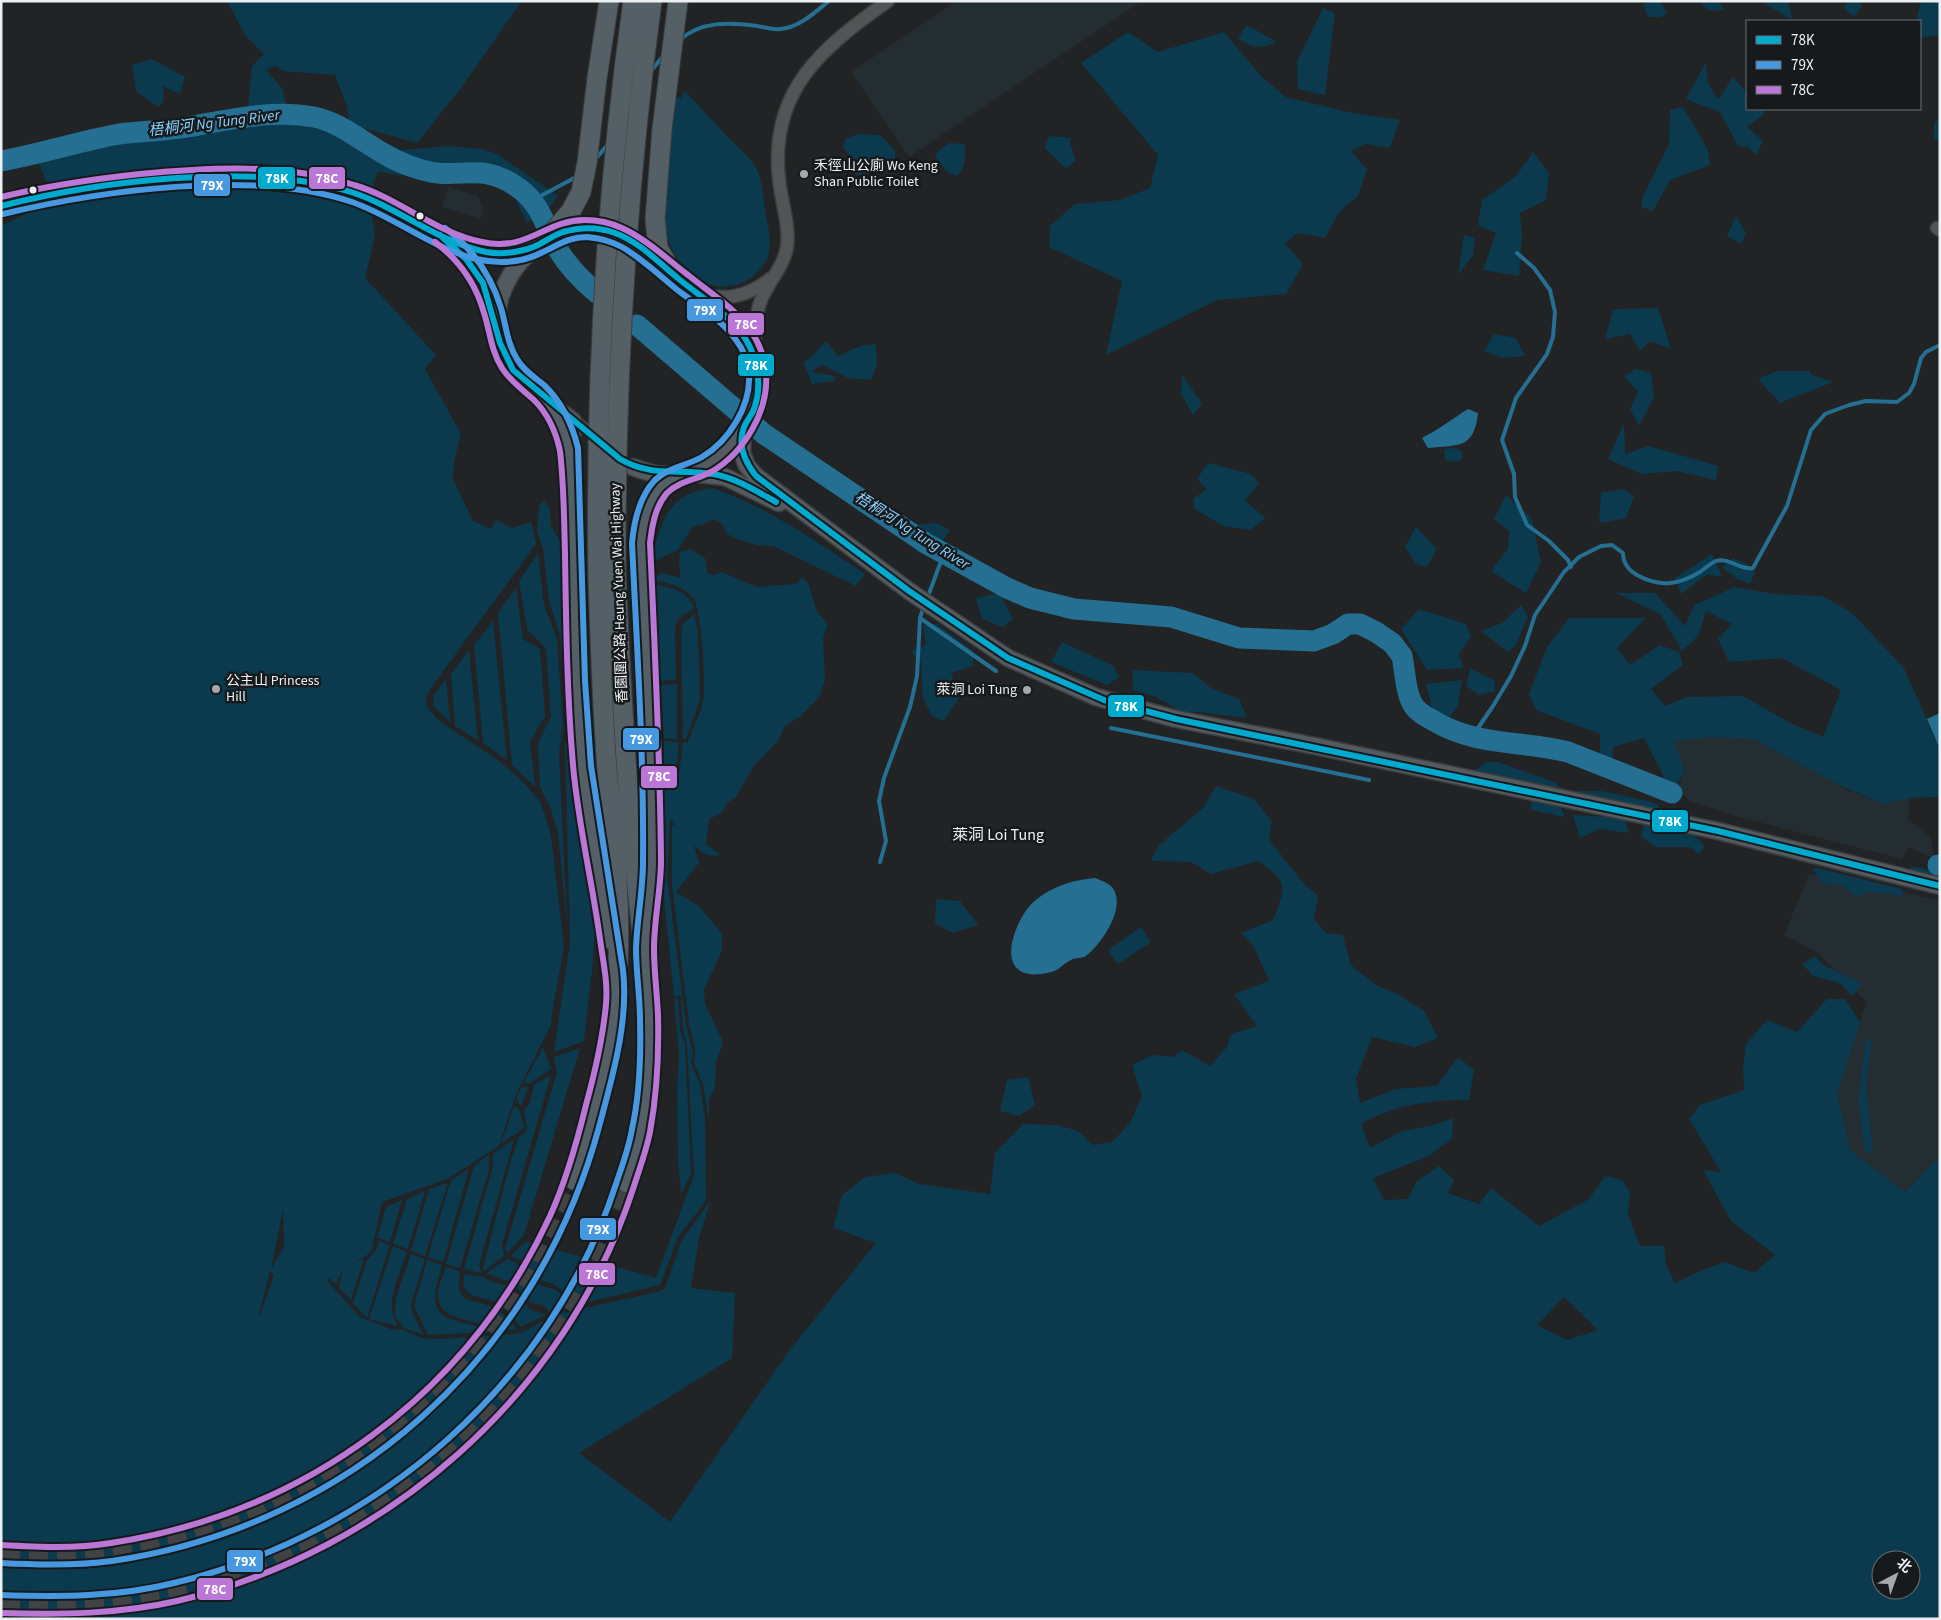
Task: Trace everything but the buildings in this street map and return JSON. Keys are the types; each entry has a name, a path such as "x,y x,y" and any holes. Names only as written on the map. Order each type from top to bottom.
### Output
{"highway":[{"path":"534,247 574,226 577,201 585,177 609,1"},
{"name":"香園圍公路 Heung Yuen Wai Highway","path":"574,1180 598,1092 616,995 618,902 606,751 598,578 598,376 614,163 633,1"},
{"name":"香園圍公路 Heung Yuen Wai Highway","path":"626,1184 637,1149 647,1088 649,1022 645,951 627,777 616,576 617,393 624,261 636,128 652,1"},
{"path":"673,274 658,248 655,230 662,129 678,1"},
{"path":"544,398 558,419 570,455 582,758 616,995"},
{"path":"645,951 652,864 650,736 642,536 646,512 652,498 663,486 685,473"}],"main road":[{"path":"1,206 46,194 89,188 219,176 273,176 321,184 354,193 385,206 442,237 486,252 506,253 534,247"},
{"path":"442,237 478,275 486,292 500,343 508,362 520,377 573,421"},
{"path":"496,324 502,290 513,272 534,247"},
{"path":"643,251 740,331 750,345 756,365 755,405 736,449 685,473"},
{"path":"736,449 756,476 925,602 1021,665 1096,697 1128,708 1718,831 1940,886"},
{"path":"633,467 650,472 712,474 735,481 817,522"}],"street":[{"path":"756,365 757,312 762,298 776,274 787,246 778,163 781,134 788,106 802,80 825,49 846,31 888,1"},
{"path":"693,291 715,298 735,297 749,293 776,274"}],"shaded area":[{"path":"227,1 522,1 461,88 417,143 352,125 371,137 401,150 448,146 482,149 497,154 558,196 548,209 527,223 514,196 476,175 454,182 378,172 368,197 375,235 365,278 436,355 425,369 461,434 454,462 453,479 473,521 491,529 496,520 512,528 531,522 536,544 430,689 426,698 427,707 438,720 499,761 520,779 540,801 551,835 564,947 551,1018 552,1023 516,1094 499,1146 447,1179 382,1202 372,1249 366,1256 353,1263 364,1259 351,1300 339,1288 343,1269 336,1284 329,1278 327,1281 360,1317 393,1330 400,1329 422,1338 440,1339 513,1334 523,1332 554,1315 661,1291 665,1288 682,1240 711,1200 699,1238 691,1288 735,1293 732,1358 579,1453 670,1522 791,1348 876,1243 833,1228 842,1195 865,1177 895,1173 919,1184 990,1194 995,1153 1023,1124 1058,1125 1078,1131 1093,1145 1112,1142 1130,1123 1142,1096 1132,1065 1153,1055 1173,1057 1182,1050 1210,1066 1227,1047 1231,1034 1257,1026 1234,994 1269,981 1253,945 1241,933 1273,920 1282,892 1280,880 1258,861 1211,874 1191,862 1151,861 1158,846 1203,808 1216,786 1254,799 1272,822 1269,839 1302,882 1318,896 1314,919 1326,933 1343,935 1351,965 1376,985 1399,995 1424,1011 1438,1038 1415,1047 1372,1037 1356,1079 1360,1103 1395,1089 1437,1086 1458,1057 1474,1070 1469,1100 1441,1101 1399,1108 1361,1124 1370,1148 1402,1131 1434,1125 1453,1118 1452,1139 1429,1156 1373,1178 1384,1200 1408,1199 1416,1182 1439,1166 1454,1180 1448,1193 1479,1204 1491,1188 1539,1226 1589,1199 1605,1176 1622,1180 1630,1192 1628,1214 1640,1246 1664,1246 1666,1264 1675,1283 1702,1270 1725,1262 1754,1273 1775,1255 1731,1221 1703,1170 1721,1172 1689,1119 1700,1105 1744,1090 1743,1067 1746,1044 1767,1020 1797,1032 1827,999 1845,999 1860,1022 1837,1094 1850,1150 1905,1192 1940,1156 1940,1619 1,1619 1,226 96,180 48,186 34,150 177,133 261,117 243,115 248,108 252,66 264,54 245,35","holes":["276,65 282,71 335,75 346,104 350,123 320,112 288,111 282,88 266,70","283,1209 284,1247 271,1269","270,1271 274,1275 259,1315","1564,1297 1598,1330 1567,1340 1537,1325"]},
{"path":"957,1 1142,1 909,157 851,72"},
{"path":"1651,1 1660,1 1667,13 1661,17 1648,17 1643,4"},
{"path":"1698,1 1717,1 1722,5 1723,10 1710,11"},
{"path":"1761,1 1788,1 1792,20"},
{"path":"1850,1 1859,1 1862,6 1854,17 1843,8"},
{"path":"1921,1 1940,1 1940,35 1921,38 1921,20 1916,20"},
{"path":"1323,8 1335,13 1325,95 1298,89 1297,62"},
{"path":"1247,25 1277,42 1257,47 1243,42 1238,38"},
{"path":"1128,32 1158,52 1224,32 1262,77 1286,97 1348,112 1400,120 1390,148 1366,144 1351,151 1367,169 1358,196 1340,211 1325,238 1298,233 1285,243 1303,264 1286,294 1217,300 1106,355 1122,281 1049,247 1050,226 1075,204 1120,200 1150,188 1158,155 1081,63"},
{"path":"152,59 185,77 180,94 163,86 164,101 158,107 136,91 132,65"},
{"path":"1706,62 1708,83 1718,100 1733,77 1746,92 1746,110 1766,110 1763,115 1747,127 1763,141 1756,155 1748,147 1738,146 1720,112 1686,99"},
{"path":"685,91 750,159 761,180 770,245 767,260 746,281 730,286 716,286 702,282 691,274 672,250 663,221 673,98 681,98"},
{"path":"1683,107 1708,150 1710,165 1670,180 1653,211 1641,207 1643,196 1669,144 1670,110"},
{"path":"1940,119 1940,142 1934,139 1934,123"},
{"path":"858,134 880,135 895,150 895,160 869,174 855,175 854,160 843,148 845,139"},
{"path":"1049,136 1071,138 1070,144 1076,160 1066,169 1045,148"},
{"path":"949,143 965,144 965,161 957,176 946,171 935,156 938,151"},
{"path":"1533,152 1549,173 1546,200 1520,213 1522,235 1519,276 1483,270 1496,233 1478,225 1482,200 1516,176"},
{"path":"448,187 478,196 483,210 481,219 442,207"},
{"path":"1736,216 1746,233 1741,244 1727,236"},
{"path":"1464,235 1475,238 1473,255 1458,275"},
{"path":"1658,308 1671,349 1650,341 1640,351 1630,334 1605,339 1613,309"},
{"path":"1494,334 1516,338 1525,356 1503,358 1484,351"},
{"path":"826,341 838,356 860,346 876,344 877,364 871,380 848,378 822,365 811,372 835,376 835,381 812,384 803,362 810,358"},
{"path":"1636,369 1651,373 1654,397 1639,426 1630,409 1638,392 1624,376"},
{"path":"1777,371 1810,371 1810,374 1833,382 1780,403 1758,379"},
{"path":"1182,375 1202,403 1193,415 1181,394"},
{"path":"1468,409 1478,413 1476,425 1469,439 1456,445 1428,448 1422,438"},
{"path":"1624,423 1625,454 1649,446 1718,466 1716,480 1677,471 1642,474 1608,459"},
{"path":"1456,448 1462,451 1463,459 1456,462 1445,460 1444,449"},
{"path":"1208,463 1251,474 1259,483 1245,501 1266,518 1250,530 1223,526 1195,509 1193,499 1207,489 1197,479"},
{"path":"713,488 773,515 865,574 856,586 773,546 757,545 727,534 722,523 713,519 702,525 693,526 678,550 652,562 658,535 668,512 685,496"},
{"path":"1624,489 1634,496 1626,518 1599,523 1601,493"},
{"path":"1506,495 1532,519 1541,562 1526,593 1491,571 1508,549 1509,531 1494,519"},
{"path":"544,501 550,508 551,526 564,547 575,760 595,923 593,961 584,1041 554,1052 570,942 565,746 567,724 560,635 549,600 543,549 537,531 539,506"},
{"path":"936,523 950,530 933,549 917,553 918,525"},
{"path":"1416,527 1437,549 1427,567 1416,564 1405,547"},
{"path":"690,549 705,558 708,574 713,575 722,572 757,587 795,584 803,577 809,585 817,612 828,624 823,639 825,680 820,696 802,715 784,727 778,741 753,767 736,797 727,803 722,813 709,819 706,844 720,854 712,856 706,854 694,845 699,863 676,892 699,906 722,934 722,950 704,990 705,1004 723,1042 716,1063 715,1088 709,1099 709,1121 703,1085 694,1063 695,1049 689,1023 672,885 672,826 675,825 670,819 667,877 686,1024 693,1053 691,1063 700,1084 705,1119 706,1197 705,1202 678,1237 660,1285 580,1304 554,1284 541,1280 522,1261 511,1256 526,1241 656,1278 694,1175 687,1045 683,1030 681,996 674,996 663,888 664,741 679,742 674,786 678,782 683,742 688,742 703,702 703,649 697,607 694,599 681,588 653,580 653,577 663,573 681,578 680,552"},
{"path":"538,553 544,605 557,639 563,727 559,753 567,926 558,833 551,809 540,787 538,743 551,717 546,648 527,629 519,581"},
{"path":"1712,554 1722,576 1706,575 1681,594 1675,578"},
{"path":"1733,558 1747,564 1755,572 1750,584 1737,579 1722,567"},
{"path":"654,584 673,589 688,597 694,608 678,619 675,628 676,680 660,681"},
{"path":"1735,587 1774,594 1823,596 1852,613 1904,668 1940,749 1940,797 1910,798 1884,804 1839,785 1753,739 1710,737 1674,741 1685,771 1672,793 1644,738 1613,747 1612,761 1602,765 1568,752 1600,753 1600,734 1536,710 1529,694 1547,647 1569,618 1646,618 1617,648 1630,665 1660,645 1679,652 1683,665 1651,689 1665,706 1687,697 1743,696 1790,723 1823,737 1841,690 1782,658 1729,662 1718,639 1732,624 1706,611 1698,636 1682,651 1660,614 1616,593 1655,593 1685,626 1694,605"},
{"path":"516,588 523,639 540,649 545,716 530,741 535,787 512,765 498,613"},
{"path":"999,593 1013,619 1003,627 982,619 976,598"},
{"path":"1521,605 1528,616 1516,645 1508,652 1481,631 1502,623"},
{"path":"1419,609 1466,624 1471,636 1459,654 1464,668 1427,670 1401,629"},
{"path":"694,614 698,631 700,700 686,739 683,739 681,634 683,624"},
{"path":"493,621 507,760 483,743 474,645"},
{"path":"936,624 973,651 973,666 951,673 959,698 944,721 932,716 923,698 921,662 911,651 926,645 923,625"},
{"path":"1062,642 1114,666 1119,677 1107,685 1051,662"},
{"path":"469,650 478,740 455,726 451,674"},
{"path":"1470,668 1495,681 1495,691 1479,695 1466,686"},
{"path":"1132,670 1193,673 1211,688 1239,699 1247,718 1182,712 1156,697 1133,690"},
{"path":"446,679 450,722 433,706 434,695"},
{"path":"1462,680 1458,706 1447,720 1432,708 1426,684"},
{"path":"677,684 677,739 664,738 661,685"},
{"path":"1940,713 1940,749 1927,719"},
{"path":"1710,737 1753,739 1848,790 1884,804 1910,798 1908,819 1931,838 1934,859 1909,847 1902,859 1738,817 1689,801 1678,788 1685,771 1673,741"},
{"path":"1486,762 1498,762 1557,783 1563,795 1468,776"},
{"path":"1577,791 1601,791 1652,802 1659,805 1656,822 1588,801"},
{"path":"1531,798 1560,805 1565,817 1531,810"},
{"path":"1573,815 1624,818 1629,833 1599,829 1580,838"},
{"path":"1644,822 1691,832 1705,846 1699,855 1690,847 1656,847 1641,837"},
{"path":"1911,866 1940,872 1940,882 1910,876"},
{"path":"1817,868 1902,889 1904,896 1869,892 1856,897 1842,885 1823,884 1813,870"},
{"path":"1809,874 1940,900 1940,1156 1905,1192 1850,1150 1835,1086 1867,1002 1818,953 1784,935"},
{"path":"1095,878 1106,882 1114,890 1117,898 1114,917 1110,926 1092,951 1086,956 1073,959 1052,972 1028,974 1019,970 1013,963 1011,954 1012,943 1019,922 1031,904 1056,888 1076,881"},
{"path":"936,899 960,901 978,925 952,933 935,923"},
{"path":"1141,927 1151,942 1118,964 1108,950"},
{"path":"1815,956 1823,965 1860,982 1860,987 1852,996 1840,983 1813,976 1802,964"},
{"path":"678,998 680,1030 685,1045 691,1174 681,1194 678,1160 677,1093 679,1053 674,999"},
{"path":"1866,1040 1872,1041 1866,1085 1873,1151 1865,1154 1858,1101"},
{"path":"543,1047 551,1069 529,1084 524,1082"},
{"path":"580,1048 524,1235 507,1253 505,1249 557,1072 554,1057"},
{"path":"551,1075 502,1244 504,1256 484,1271 483,1268 511,1160 519,1137 527,1130 524,1110 530,1103 534,1085"},
{"path":"1028,1077 1035,1105 1019,1116 1000,1111 1007,1080"},
{"path":"522,1087 528,1087 521,1106 517,1101 517,1096"},
{"path":"514,1106 520,1111 524,1128 501,1144"},
{"path":"514,1139 479,1265 482,1273 464,1269 493,1166 493,1154"},
{"path":"489,1155 489,1169 460,1268 446,1264 474,1166"},
{"path":"469,1169 443,1262 428,1257 451,1180"},
{"path":"448,1183 425,1256 411,1251 429,1189"},
{"path":"425,1191 408,1249 393,1244 407,1199"},
{"path":"402,1200 390,1242 377,1238 386,1207"},
{"path":"379,1241 390,1245 367,1318 353,1303 367,1260 377,1249"},
{"path":"393,1246 407,1252 392,1299 394,1318 398,1326 369,1319"},
{"path":"411,1254 425,1259 411,1305 413,1315 424,1335 404,1328 395,1317 396,1298"},
{"path":"507,1259 520,1265 542,1286 554,1289 577,1306 550,1312 543,1305 531,1303 511,1282 486,1273"},
{"path":"427,1260 442,1265 435,1296 439,1311 454,1321 482,1327 490,1332 428,1335 414,1306"},
{"path":"446,1267 460,1271 459,1283 463,1297 497,1310 518,1329 493,1332 487,1327 451,1315 444,1310 440,1304 438,1291"},
{"path":"464,1274 484,1277 492,1282 507,1285 531,1310 546,1315 521,1327 499,1304 469,1293 465,1289"}],"waterway":[{"path":"680,40 697,29 716,24 736,24 774,29 787,28 806,19 829,1"},
{"path":"651,71 664,55"},
{"name":"梧桐河 Ng Tung River","path":"1,161 119,134 179,128 266,115 298,115 323,119 341,127 391,158 417,168 435,173 482,173 506,180 533,201 565,260 580,278 598,294"},
{"path":"594,161 609,143"},
{"path":"533,200 578,176"},
{"path":"1517,253 1534,268 1550,290 1555,312 1553,337 1547,354 1516,398 1502,440 1514,474 1515,497 1527,525 1549,541 1568,560 1571,567"},
{"name":"梧桐河 Ng Tung River","path":"637,325 764,434 927,544 1007,588 1030,598 1074,609 1171,617 1239,638 1314,641 1333,634 1348,624 1360,624 1392,643 1402,656 1406,685 1411,701 1418,710 1434,721 1467,735 1484,739 1568,752 1672,793"},
{"path":"1462,735 1478,728 1493,706 1511,676 1525,646 1535,615 1564,572 1579,557 1601,546 1612,545 1623,553 1625,564 1632,572 1647,580 1663,583 1678,582 1721,560 1744,568 1753,568 1787,506 1811,430 1825,414 1849,405 1866,401 1897,402 1909,393 1914,384 1921,358 1926,352 1940,345"},
{"path":"927,599 944,553"},
{"path":"880,862 886,841 879,801 884,778 910,707 917,676 920,618 924,605"},
{"path":"920,618 996,671"},
{"path":"1111,728 1369,780"}],"tunnel":[{"path":"573,421 606,448"},
{"path":"1,1554 96,1552 187,1536 272,1507 350,1464 420,1409 482,1343 533,1266 574,1180"},
{"path":"1,1604 94,1604 183,1591 256,1569 326,1537 391,1497 450,1450 504,1395 551,1335 591,1270 627,1183"}],"transit line":[{"name":"78C","path":"1,197 53,186 122,176 194,170 275,170 328,178 354,185 387,198 449,231 465,238 482,242 512,243 571,221 604,222 622,228 648,243 736,313 755,338 763,355 766,373 766,387 759,416 744,442 734,454 711,472 682,483 667,493 657,510 653,523 650,543 661,860 654,938 658,1007 657,1074 654,1103 648,1139 633,1189 603,1264 563,1333 515,1397 459,1454 396,1503 327,1544 254,1577 177,1601 134,1609 90,1613 1,1613"},
{"name":"78K","path":"1,206 40,197 130,182 224,176 269,178 312,183 351,192 385,206 451,241 492,253 506,253 526,249 569,230 589,228 615,233 633,242 711,304 745,338 754,356 758,386 754,409 745,424 741,440 743,453 748,465 756,476 909,591 1008,658 1104,700 1176,719 1718,831 1940,886"},
{"name":"79X","path":"1,1595 88,1595 153,1588 249,1560 320,1528 386,1488 447,1440 501,1385 548,1324 587,1257 616,1184 629,1143 638,1088 640,1011 636,948 643,873 643,822 640,702 632,543 634,526 641,502 655,480 672,469 702,457 721,442 736,422 742,410 749,386 746,360 741,347 730,333 717,320 645,263 630,252 609,241 587,237 575,238 535,256 510,262 484,261 444,248 368,208 352,202 313,192 270,187 225,185 132,191 86,197 3,214"},
{"name":"79X","path":"1,1563 57,1565 98,1563 198,1542 279,1511 354,1469 421,1418 480,1357 530,1287 570,1211 599,1127 618,1050 624,1010 624,990 623,970 591,766 585,681 578,448 573,430 561,406 544,385 519,363 509,340 497,296 486,273 464,244 445,228"},
{"name":"78K","path":"440,235 466,259 483,283 500,343 513,370 620,459 632,465 655,471 700,472 721,476 746,485 776,502"},
{"name":"78C","path":"1,1545 56,1547 97,1545 182,1528 250,1504 313,1474 372,1435 426,1390 474,1338 515,1280 550,1216 566,1175 579,1133 595,1068 603,1029 606,980 578,808 573,765 566,633 564,502 560,451 554,430 543,411 509,377 498,361 481,302 466,273 435,242"}],"place":[{"name":"禾徑山公廁 Wo Keng Shan Public Toilet","path":"804,174"},
{"name":"公主山 Princess Hill","path":"216,689"},
{"name":"萊洞 Loi Tung","path":"1027,690"}],"district":[{"name":"萊洞 Loi Tung","path":"998,835"}]}
